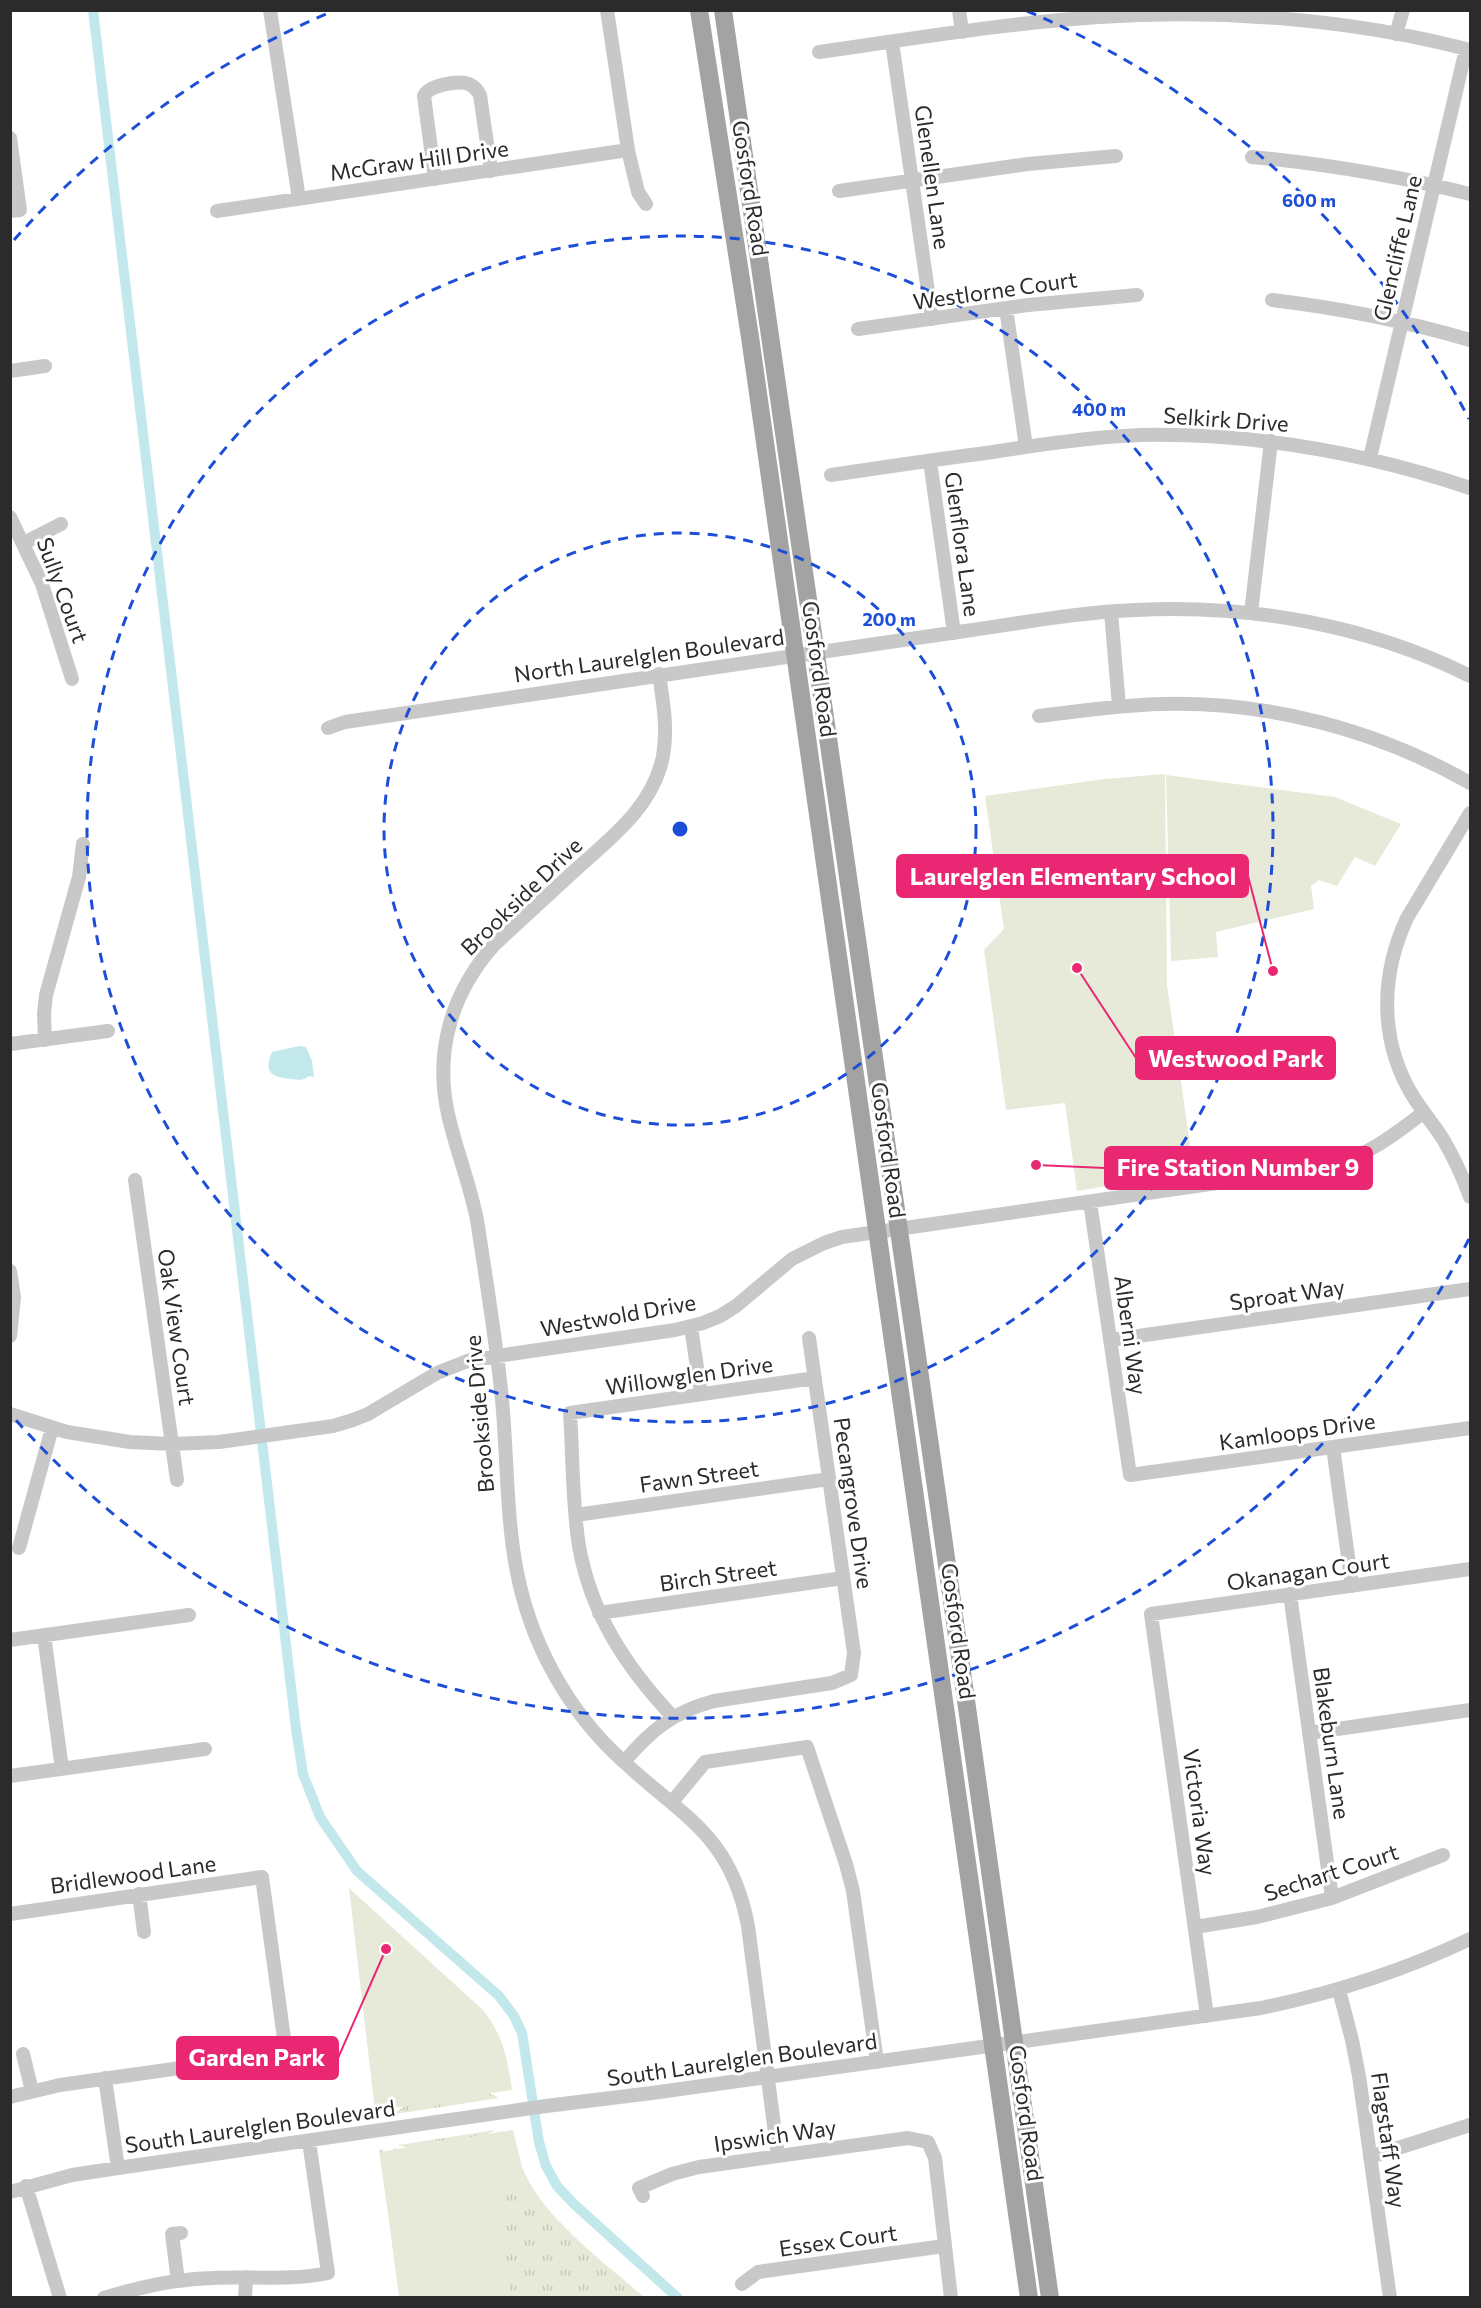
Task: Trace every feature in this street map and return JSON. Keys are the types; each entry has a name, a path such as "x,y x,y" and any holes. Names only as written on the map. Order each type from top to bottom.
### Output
{"main road":[{"name":"Gosford Road","path":"699,10 748,326 1029,2298"},
{"path":"713,10 721,65 735,84"},
{"name":"Gosford Road","path":"723,10 817,651 1050,2298"}],"street":[{"path":"270,10 299,199"},
{"path":"607,10 628,150 638,192 646,204"},
{"path":"959,10 962,32"},
{"path":"1396,34 1403,10"},
{"path":"819,52 1033,22 1157,15 1262,14 1396,34 1468,49"},
{"name":"Glenellen Lane","path":"892,42 932,319"},
{"name":"Glencliffe Lane","path":"1370,458 1468,49"},
{"path":"435,179 425,92 432,88 462,82 476,88 480,95 491,171"},
{"path":"10,138 15,211"},
{"name":"McGraw Hill Drive","path":"217,211 628,150"},
{"path":"838,191 1028,164 1116,156"},
{"path":"1252,157 1335,166 1470,194"},
{"name":"Westlorne Court","path":"858,329 1006,308 1137,295"},
{"path":"1272,300 1347,310 1402,321 1470,340"},
{"path":"1006,308 1026,447"},
{"path":"10,371 45,366"},
{"name":"Selkirk Drive","path":"831,475 1094,438 1185,435 1271,441 1370,458 1470,488"},
{"path":"1251,613 1271,441"},
{"name":"Glenflora Lane","path":"930,461 954,633"},
{"name":"Sully Court","path":"10,517 42,584 72,679"},
{"path":"24,543 61,524"},
{"name":"North Laurelglen Boulevard","path":"328,728 345,722 817,651 1111,612 1172,609 1251,613 1312,623 1374,639 1470,676"},
{"path":"1111,612 1119,706"},
{"name":"Brookside Drive","path":"659,674 665,717 665,736 658,774 649,794 626,824 494,945 482,959 460,994 447,1032 442,1076 444,1098 475,1211 502,1400 509,1530 513,1561 528,1616 545,1656 570,1700 589,1725 624,1762 707,1835 720,1853 740,1893 748,1926 778,2156"},
{"path":"1039,716 1119,706 1193,704 1266,711 1297,717 1389,744 1470,783"},
{"path":"1470,813 1407,918 1393,953 1389,975 1387,1020 1391,1042 1403,1077 1466,1175 1470,1197"},
{"path":"45,1040 46,995 79,877 83,844"},
{"path":"10,1044 108,1031"},
{"name":"Westwold Drive","path":"10,1414 52,1428 98,1438 172,1444 219,1442 333,1426 353,1420 452,1366 470,1360 691,1327 720,1316 736,1306 792,1259 806,1251 842,1238 898,1228 1329,1167 1367,1153 1424,1112"},
{"name":"Oak View Court","path":"135,1180 177,1480"},
{"name":"Alberni Way","path":"1090,1202 1130,1475"},
{"path":"10,1271 14,1297 10,1336"},
{"name":"Sproat Way","path":"1110,1340 1470,1289"},
{"path":"691,1327 701,1394"},
{"name":"Pecangrove Drive","path":"673,1716 714,1701 832,1683 850,1675 854,1653 809,1338"},
{"name":"Willowglen Drive","path":"576,1515 570,1413 814,1378"},
{"path":"19,1548 52,1428"},
{"name":"Kamloops Drive","path":"1130,1475 1470,1428"},
{"path":"1333,1447 1352,1586"},
{"name":"Fawn Street","path":"576,1515 829,1479"},
{"path":"576,1515 584,1569 599,1613 623,1657 641,1682 673,1716 645,1738 624,1762"},
{"name":"Okanagan Court","path":"1151,1614 1470,1569"},
{"name":"Birch Street","path":"599,1613 843,1578"},
{"name":"Blakeburn Lane","path":"1290,1594 1332,1898"},
{"name":"Victoria Way","path":"1151,1614 1207,2016"},
{"path":"10,1640 189,1615"},
{"path":"44,1635 62,1768"},
{"path":"1309,1733 1470,1710"},
{"path":"672,1802 705,1762 807,1748 853,1891 877,2062"},
{"path":"10,1776 205,1749"},
{"name":"Sechart Court","path":"1195,1927 1257,1917 1332,1898 1443,1856"},
{"name":"Bridlewood Lane","path":"10,1914 262,1877 286,2053 105,2078"},
{"path":"139,1894 144,1932"},
{"name":"South Laurelglen Boulevard","path":"10,2192 72,2175 118,2168 521,2109 769,2077 1261,2008 1339,1990 1402,1969 1470,1939"},
{"name":"Flagstaff Way","path":"1339,1990 1353,2040 1390,2298"},
{"path":"23,2054 32,2091"},
{"path":"10,2097 105,2078 118,2168"},
{"path":"1370,2157 1470,2124"},
{"name":"Ipswich Way","path":"643,2196 639,2187 672,2174 699,2167 908,2138 928,2142 935,2158 944,2246"},
{"path":"104,2298 178,2281 246,2277 291,2278 328,2273 309,2141"},
{"path":"26,2186 60,2298"},
{"path":"178,2281 172,2234 181,2233"},
{"path":"944,2246 951,2298"},
{"name":"Essex Court","path":"742,2284 758,2272 944,2246"},
{"path":"245,2298 246,2277"}],"green space":[{"path":"1165,774 1167,985 1194,1172 1077,1191 1065,1103 1006,1110 984,950 1004,929 985,796 1104,779"},
{"path":"1166,775 1335,797 1401,824 1375,866 1355,857 1337,886 1319,880 1311,886 1314,909 1216,932 1218,957 1171,961"},
{"path":"349,1888 483,2010 496,2029 504,2048 512,2090 375,2111"},
{"path":"487,2092 499,2098 396,2114 408,2104"},
{"path":"495,2130 479,2139 412,2149 398,2145"},
{"path":"513,2130 522,2167 530,2184 497,2195 511,2297 399,2297 380,2152"},
{"path":"503,2131 516,2188 530,2184 554,2216 568,2230 644,2297 400,2297 379,2150 383,2149 395,2237 412,2220 393,2148 409,2151"}],"water":[{"path":"299,1046 306,1047 312,1061 314,1077 309,1076 296,1080 271,1073 268,1065 272,1052"}],"waterway":[{"path":"93,10 303,1774 320,1817 357,1871 499,1996 514,2016 522,2033 539,2142 546,2166 557,2186 678,2298"}],"place":[{"name":"Westwood Park","path":"1077,968"},
{"name":"Laurelglen Elementary School","path":"1273,971"},
{"name":"Fire Station Number 9","path":"1036,1165"},
{"name":"Garden Park","path":"386,1949"}]}
